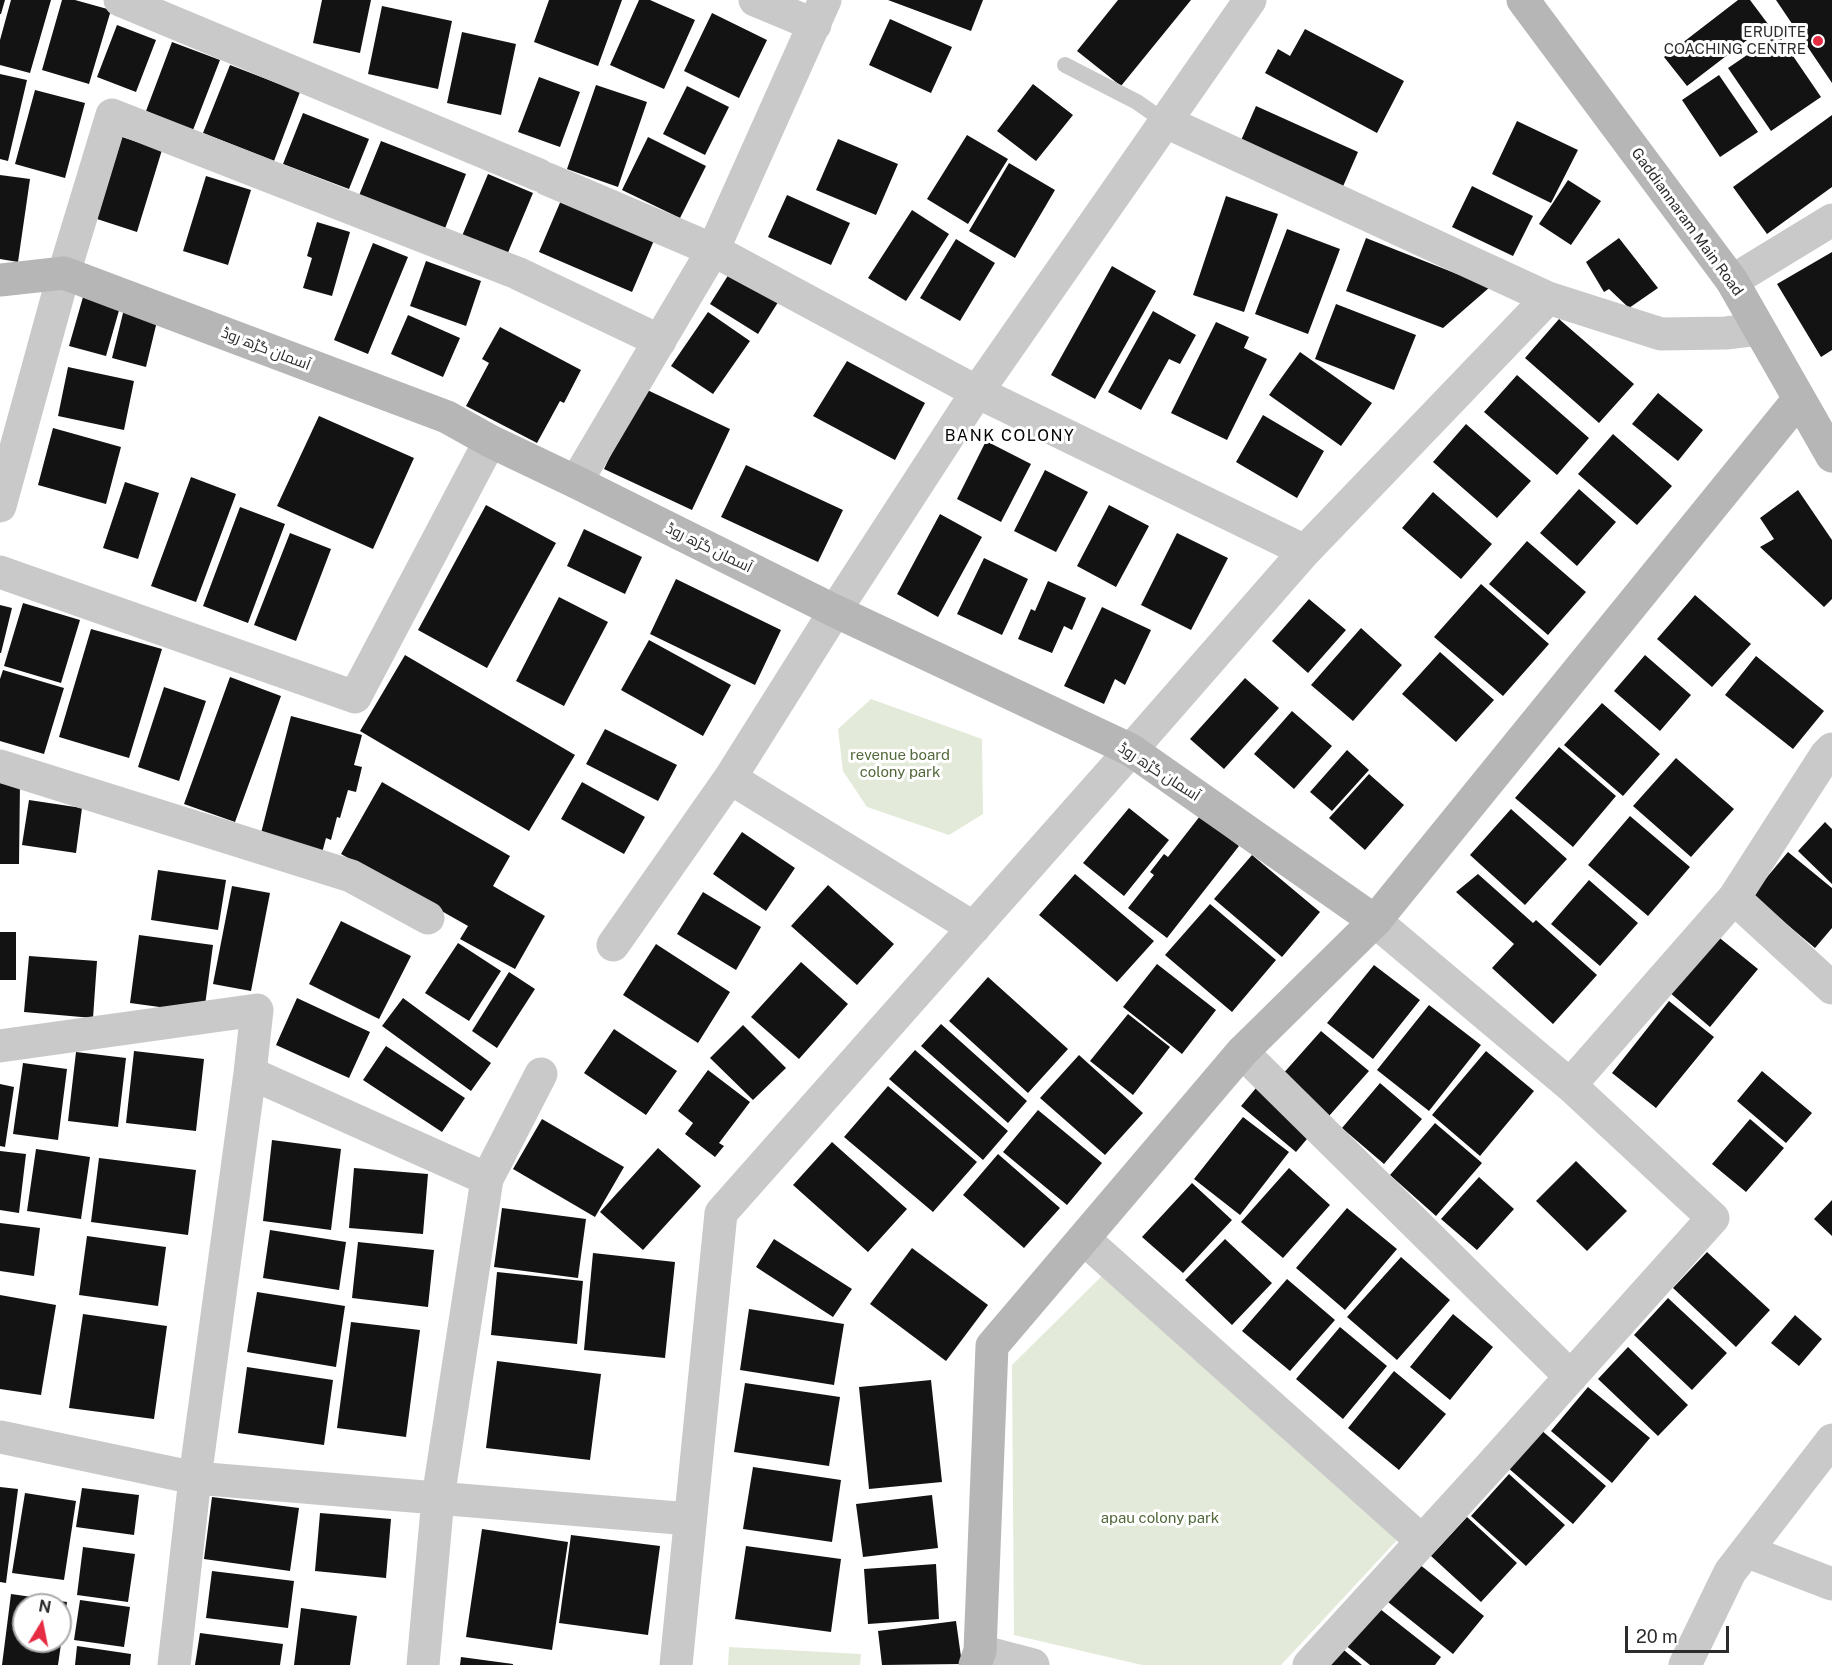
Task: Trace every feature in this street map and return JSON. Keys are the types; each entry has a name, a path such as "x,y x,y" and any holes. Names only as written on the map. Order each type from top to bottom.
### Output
{"street":[{"path":"120,0 713,250 977,393 1305,551"},
{"path":"576,482 713,250 820,13 755,0"},
{"path":"613,945 729,778 835,610 977,393 1250,0"},
{"name":"Gaddiannaram Main Road","path":"1523,0 1732,281 1832,456"},
{"path":"0,506 64,273 112,115 518,273 660,341"},
{"path":"1164,121 1548,298 1661,334 1726,333 1759,329"},
{"path":"1732,281 1832,220"},
{"name":"آسمان گڑھ روڈ","path":"0,280 64,273 447,417 490,441 835,610 1131,750 1375,921"},
{"path":"676,1665 721,1212 1305,551 1548,298"},
{"path":"1033,1665 977,1658 992,1346 1242,1052 1375,921 1799,399"},
{"path":"0,572 355,697 490,441"},
{"path":"1570,1084 1734,898 1832,749"},
{"path":"0,766 351,876 428,918"},
{"path":"729,778 974,928"},
{"path":"1734,898 1832,988"},
{"path":"1309,1665 1713,1218 1570,1084 1375,921"},
{"path":"0,1046 256,1010 250,1073 195,1478 174,1665"},
{"path":"1242,1052 1571,1377"},
{"path":"250,1073 487,1179"},
{"path":"423,1665 438,1498 487,1179 541,1074"},
{"path":"1084,1239 1422,1541"},
{"path":"0,1437 195,1478 690,1519"},
{"path":"1685,1665 1730,1572 1832,1440"},
{"path":"1746,1551 1832,1584"}],"lane":[{"path":"1065,65 1137,102 1164,121"}],"green space":[{"name":"revenue board colony park","path":"871,699 982,739 983,814 949,835 867,807 843,771 838,729"},
{"name":"apau colony park","path":"1108,1270 1398,1539 1281,1665 1142,1665 1014,1635 1012,1365"},
{"path":"729,1647 861,1654 860,1665 728,1665"}],"building":[{"path":"0,0 5,0 1,14 0,14"},
{"path":"11,0 51,0 30,73 0,65 0,40"},
{"path":"62,0 75,0 111,10 89,84 42,70"},
{"path":"322,0 371,0 360,53 313,43"},
{"path":"549,0 622,0 598,66 534,42"},
{"path":"639,0 650,0 695,20 664,89 610,65"},
{"path":"888,0 983,0 971,31"},
{"path":"1118,0 1191,0 1121,86 1077,51"},
{"path":"1738,0 1750,0 1768,24 1687,86 1664,57"},
{"name":"ERUDITE COACHING CENTRE","path":"1776,0 1832,0 1832,83"},
{"path":"382,6 452,21 438,89 368,74"},
{"path":"712,13 767,40 739,98 684,71"},
{"path":"890,19 952,47 931,93 869,65"},
{"path":"117,25 156,40 136,92 97,77"},
{"path":"1305,29 1404,81 1377,133 1265,73 1278,49 1290,56"},
{"path":"462,32 516,44 501,115 447,103"},
{"path":"1778,34 1821,97 1771,131 1728,68"},
{"path":"172,42 220,60 193,130 146,111"},
{"path":"230,65 300,92 274,161 203,133"},
{"path":"0,74 27,80 8,161 0,159"},
{"path":"1719,75 1758,132 1720,157 1682,100"},
{"path":"539,77 580,92 560,147 518,132"},
{"path":"1033,84 1073,115 1036,161 997,131"},
{"path":"596,85 647,102 618,187 567,169"},
{"path":"687,86 729,107 705,155 663,134"},
{"path":"35,90 85,103 65,178 15,164"},
{"path":"1256,106 1358,152 1341,191 1239,145"},
{"path":"303,113 369,139 349,189 283,164"},
{"path":"1832,115 1832,187 1767,234 1733,187"},
{"path":"1517,121 1578,150 1551,203 1492,174"},
{"path":"967,135 1008,159 968,224 927,199"},
{"path":"122,137 162,150 137,232 97,219"},
{"path":"648,137 706,166 680,218 622,190"},
{"path":"838,139 898,164 876,215 816,190"},
{"path":"381,141 466,174 444,231 358,198"},
{"path":"1009,163 1055,190 1015,258 969,231"},
{"path":"488,174 533,193 507,255 462,236"},
{"path":"0,175 30,179 18,262 0,259"},
{"path":"206,176 251,190 228,265 183,251"},
{"path":"1568,180 1601,201 1571,245 1539,224"},
{"path":"1472,186 1533,216 1513,256 1452,227"},
{"path":"787,195 850,223 831,265 768,237"},
{"path":"1226,196 1278,214 1244,312 1193,295"},
{"path":"562,198 655,238 632,292 539,252"},
{"path":"912,210 949,234 906,301 868,278"},
{"path":"317,222 350,232 332,296 303,288 312,258 307,256"},
{"path":"1287,229 1340,249 1308,334 1255,314"},
{"path":"1366,238 1490,287 1443,328 1346,291"},
{"path":"1619,238 1658,288 1629,308 1609,289 1604,292 1586,262"},
{"path":"956,239 995,263 960,321 920,298"},
{"path":"373,243 408,257 368,354 334,340"},
{"path":"1832,252 1832,350 1821,357 1777,284"},
{"path":"426,261 481,281 466,326 410,306"},
{"path":"734,266 782,296 758,334 710,304"},
{"path":"1112,266 1156,291 1095,399 1051,375"},
{"path":"85,290 122,300 106,356 69,346"},
{"path":"1336,304 1416,335 1394,390 1315,359"},
{"path":"124,309 158,317 146,367 112,358"},
{"path":"1153,311 1196,335 1180,364 1169,359 1141,410 1108,392"},
{"path":"708,312 750,341 713,394 671,366"},
{"path":"408,315 460,338 443,377 391,354"},
{"path":"1559,319 1634,384 1599,423 1525,358"},
{"path":"1216,322 1249,337 1244,348 1267,359 1227,440 1171,413"},
{"path":"500,327 581,370 564,403 560,401 537,443 466,406 489,363 482,359"},
{"path":"1300,352 1372,403 1341,446 1269,395"},
{"path":"847,361 925,403 895,460 813,416"},
{"path":"68,367 134,381 124,430 58,416"},
{"path":"1517,375 1589,438 1557,475 1484,412"},
{"path":"643,388 730,429 692,510 604,469"},
{"path":"1658,393 1703,430 1678,461 1632,424"},
{"path":"1263,415 1324,451 1297,498 1236,462"},
{"path":"319,416 414,458 373,549 277,506"},
{"path":"1466,424 1531,481 1497,518 1433,462"},
{"path":"53,428 121,447 106,504 38,485"},
{"path":"1613,434 1672,486 1637,525 1578,474"},
{"path":"986,441 1031,464 1001,522 957,499"},
{"path":"746,465 843,510 818,562 721,517"},
{"path":"1045,470 1088,492 1056,552 1014,531"},
{"path":"191,477 236,494 196,602 151,586"},
{"path":"125,482 159,493 138,559 103,548"},
{"path":"1579,489 1616,522 1577,566 1540,533"},
{"path":"1798,490 1832,540 1832,599 1824,607 1760,547 1774,539 1760,518"},
{"path":"1433,492 1492,544 1461,579 1402,528"},
{"path":"486,505 556,543 487,668 418,630"},
{"path":"1109,505 1149,526 1116,587 1077,566"},
{"path":"240,507 285,524 248,623 203,606"},
{"path":"940,514 982,537 938,617 897,594"},
{"path":"584,529 642,557 625,594 567,566"},
{"path":"290,533 331,549 296,641 254,625"},
{"path":"1177,533 1228,558 1191,630 1141,605"},
{"path":"1527,541 1586,592 1548,635 1489,584"},
{"path":"984,558 1028,579 1002,635 957,614"},
{"path":"676,579 781,630 755,685 650,634"},
{"path":"1048,581 1086,598 1072,630 1064,626 1052,653 1018,639 1031,609 1035,611"},
{"path":"1481,584 1549,644 1503,696 1434,637"},
{"path":"1695,595 1751,644 1712,687 1657,639"},
{"path":"559,597 608,622 564,706 516,681"},
{"path":"1309,599 1346,630 1308,673 1272,641"},
{"path":"23,603 80,620 61,683 4,666"},
{"path":"0,605 12,608 1,653 0,653"},
{"path":"1102,607 1151,630 1125,685 1115,679 1104,704 1064,686"},
{"path":"1361,628 1402,665 1353,721 1311,685"},
{"path":"91,629 162,649 129,758 59,737"},
{"path":"649,640 731,685 703,736 621,690"},
{"path":"1440,652 1494,700 1456,742 1402,694"},
{"path":"405,655 575,755 529,831 360,731"},
{"path":"1645,655 1691,695 1660,731 1614,691"},
{"path":"1756,656 1824,711 1793,749 1725,695"},
{"path":"3,670 64,688 44,754 0,741 0,679"},
{"path":"230,677 281,696 235,822 184,804"},
{"path":"1245,678 1279,708 1224,769 1190,739"},
{"path":"164,687 206,701 179,781 138,767"},
{"path":"1602,703 1660,754 1623,796 1564,745"},
{"path":"1292,711 1332,746 1294,789 1254,754"},
{"path":"291,716 362,735 354,765 362,767 356,792 348,790 331,840 326,838 322,853 260,837"},
{"path":"605,729 677,765 658,801 586,764"},
{"path":"1559,747 1616,796 1573,847 1515,798"},
{"path":"1347,750 1369,770 1332,811 1310,792"},
{"path":"1676,758 1734,809 1691,857 1633,806"},
{"path":"1369,774 1404,805 1365,850 1329,818"},
{"path":"0,782 20,783 19,864 0,864"},
{"path":"382,782 510,856 493,886 545,916 515,969 460,939 468,926 341,854"},
{"path":"582,782 645,817 624,854 561,819"},
{"path":"29,800 82,808 76,853 22,845"},
{"path":"1129,808 1169,840 1124,896 1083,863"},
{"path":"1511,809 1567,859 1525,905 1470,855"},
{"path":"1200,816 1239,846 1167,938 1128,908 1154,875 1150,872 1164,854 1168,857"},
{"path":"1630,816 1690,867 1648,916 1588,865"},
{"path":"1825,822 1832,829 1832,884 1798,851"},
{"path":"742,832 795,868 766,911 713,874"},
{"path":"1788,852 1832,888 1832,928 1815,948 1752,895"},
{"path":"1252,855 1320,912 1282,957 1214,899"},
{"path":"158,870 226,880 218,930 151,920"},
{"path":"1075,874 1154,941 1117,982 1039,915"},
{"path":"1478,874 1533,923 1536,920 1597,975 1553,1024 1492,968 1514,944 1456,892"},
{"path":"1589,880 1638,923 1600,966 1551,924"},
{"path":"828,885 894,944 857,985 791,926"},
{"path":"232,886 270,893 251,991 213,984"},
{"path":"703,892 761,927 736,970 677,934"},
{"path":"1210,904 1276,960 1232,1012 1165,955"},
{"path":"341,921 411,956 379,1019 309,984"},
{"path":"0,932 16,932 16,980 0,980"},
{"path":"139,935 213,945 204,1013 130,1003"},
{"path":"1716,935 1758,969 1710,1027 1669,992"},
{"path":"458,943 501,971 469,1021 425,993"},
{"path":"656,944 730,992 698,1043 623,995"},
{"path":"29,956 97,961 93,1018 24,1012"},
{"path":"801,962 848,1004 799,1059 751,1017"},
{"path":"1157,964 1216,1010 1182,1054 1123,1007"},
{"path":"1374,965 1420,1000 1373,1059 1327,1023"},
{"path":"509,972 535,989 497,1048 472,1031"},
{"path":"988,977 1068,1049 1028,1093 949,1021"},
{"path":"297,998 370,1032 349,1078 276,1045"},
{"path":"403,998 491,1063 471,1091 382,1026"},
{"path":"1669,1001 1714,1037 1656,1108 1612,1073"},
{"path":"1429,1005 1481,1045 1429,1111 1377,1070"},
{"path":"1128,1014 1170,1047 1133,1095 1090,1061"},
{"path":"941,1024 1027,1101 1008,1123 921,1046"},
{"path":"743,1025 786,1068 753,1100 710,1058"},
{"path":"614,1029 677,1071 646,1115 584,1073"},
{"path":"1321,1031 1369,1071 1329,1116 1281,1076"},
{"path":"386,1046 465,1098 442,1132 363,1080"},
{"path":"915,1050 1008,1131 983,1160 889,1079"},
{"path":"134,1051 204,1059 196,1131 126,1123"},
{"path":"1486,1051 1534,1091 1480,1156 1432,1115"},
{"path":"76,1052 126,1058 118,1127 68,1121"},
{"path":"1079,1055 1143,1113 1105,1155 1040,1098"},
{"path":"23,1063 67,1069 58,1140 13,1134"},
{"path":"708,1070 750,1102 719,1143 724,1146 715,1157 685,1134 693,1123 678,1111"},
{"path":"1762,1071 1812,1113 1786,1143 1737,1101"},
{"path":"1261,1082 1317,1127 1296,1152 1241,1106"},
{"path":"1380,1083 1422,1119 1384,1164 1342,1128"},
{"path":"0,1084 14,1087 5,1147 0,1146"},
{"path":"888,1086 977,1162 933,1212 844,1137"},
{"path":"1038,1110 1102,1163 1067,1205 1003,1152"},
{"path":"1243,1117 1289,1152 1240,1215 1194,1179"},
{"path":"542,1119 624,1167 595,1217 513,1169"},
{"path":"1750,1119 1784,1148 1746,1192 1712,1164"},
{"path":"1435,1123 1482,1163 1436,1216 1390,1175"},
{"path":"272,1140 341,1149 331,1230 263,1221"},
{"path":"832,1142 907,1209 868,1252 793,1185"},
{"path":"658,1148 701,1186 643,1250 600,1212"},
{"path":"36,1149 90,1157 81,1219 27,1211"},
{"path":"0,1151 26,1154 19,1213 0,1210"},
{"path":"998,1154 1060,1208 1024,1248 963,1195"},
{"path":"99,1158 196,1170 188,1235 91,1222"},
{"path":"1576,1161 1627,1211 1587,1251 1536,1201"},
{"path":"354,1168 428,1174 423,1234 349,1228"},
{"path":"1289,1168 1330,1205 1283,1258 1241,1222"},
{"path":"1479,1177 1514,1209 1477,1250 1441,1219"},
{"path":"1192,1183 1232,1220 1183,1273 1142,1237"},
{"path":"1832,1200 1832,1236 1814,1219"},
{"path":"502,1208 586,1219 578,1278 494,1267"},
{"path":"1347,1208 1397,1249 1345,1310 1296,1268"},
{"path":"0,1223 40,1228 34,1276 0,1271"},
{"path":"270,1230 346,1242 339,1290 263,1278"},
{"path":"87,1236 166,1247 158,1306 79,1295"},
{"path":"774,1239 852,1289 833,1317 756,1267"},
{"path":"1225,1239 1272,1283 1232,1325 1185,1280"},
{"path":"358,1242 434,1250 428,1307 352,1298"},
{"path":"912,1248 988,1305 946,1361 870,1304"},
{"path":"1707,1252 1770,1310 1736,1347 1673,1288"},
{"path":"593,1253 675,1262 665,1358 584,1350"},
{"path":"1401,1257 1450,1300 1397,1360 1347,1317"},
{"path":"497,1272 583,1281 577,1344 491,1335"},
{"path":"1287,1279 1335,1320 1290,1371 1242,1331"},
{"path":"257,1292 345,1306 336,1367 247,1352"},
{"path":"0,1295 56,1305 41,1395 0,1389"},
{"path":"1668,1298 1727,1353 1692,1390 1634,1335"},
{"path":"749,1309 844,1324 834,1385 740,1370"},
{"path":"83,1314 167,1326 154,1419 69,1408"},
{"path":"1453,1314 1493,1347 1450,1400 1410,1367"},
{"path":"1795,1315 1822,1339 1799,1366 1771,1343"},
{"path":"351,1322 420,1330 406,1437 337,1428"},
{"path":"1340,1327 1387,1366 1343,1419 1296,1379"},
{"path":"1628,1347 1688,1405 1658,1436 1598,1379"},
{"path":"497,1361 601,1374 590,1460 486,1448"},
{"path":"247,1367 333,1380 324,1445 238,1433"},
{"path":"1394,1371 1446,1414 1399,1470 1348,1428"},
{"path":"931,1380 942,1482 869,1489 859,1387"},
{"path":"745,1383 840,1397 829,1466 734,1452"},
{"path":"1588,1387 1650,1438 1612,1483 1551,1431"},
{"path":"1540,1429 1606,1486 1573,1524 1507,1467"},
{"path":"753,1467 841,1480 832,1542 743,1529"},
{"path":"1509,1474 1565,1525 1526,1566 1471,1516"},
{"path":"0,1487 18,1489 6,1583 0,1582"},
{"path":"82,1488 139,1495 134,1535 76,1527"},
{"path":"25,1493 76,1501 64,1580 12,1573"},
{"path":"932,1495 938,1548 863,1557 856,1504"},
{"path":"212,1497 299,1508 290,1571 204,1559"},
{"path":"320,1513 391,1519 386,1578 315,1571"},
{"path":"1467,1517 1517,1563 1481,1602 1431,1556"},
{"path":"482,1529 568,1542 552,1650 466,1637"},
{"path":"571,1535 660,1546 648,1635 559,1623"},
{"path":"746,1546 841,1559 831,1632 735,1619"},
{"path":"83,1547 135,1554 128,1602 77,1595"},
{"path":"936,1564 939,1619 868,1624 864,1569"},
{"path":"1419,1564 1484,1616 1453,1654 1388,1602"},
{"path":"212,1571 294,1581 288,1628 206,1618"},
{"path":"11,1594 12,1653 60,1653 58,1665 2,1665"},
{"path":"80,1600 130,1607 124,1647 74,1640"},
{"path":"1375,1605 1441,1657 1435,1665 1370,1665 1344,1644"},
{"path":"301,1608 357,1616 350,1665 294,1665"},
{"path":"956,1621 962,1664 882,1665 878,1631"},
{"path":"200,1633 283,1644 280,1665 195,1665"},
{"path":"77,1646 131,1654 130,1665 75,1665"},
{"path":"1339,1646 1362,1665 1323,1665"},
{"path":"461,1657 513,1664 513,1665 460,1665"}],"place":[{"name":"ERUDITE COACHING CENTRE","path":"1818,41"}],"district":[{"name":"BANK COLONY","path":"1010,436"}]}
